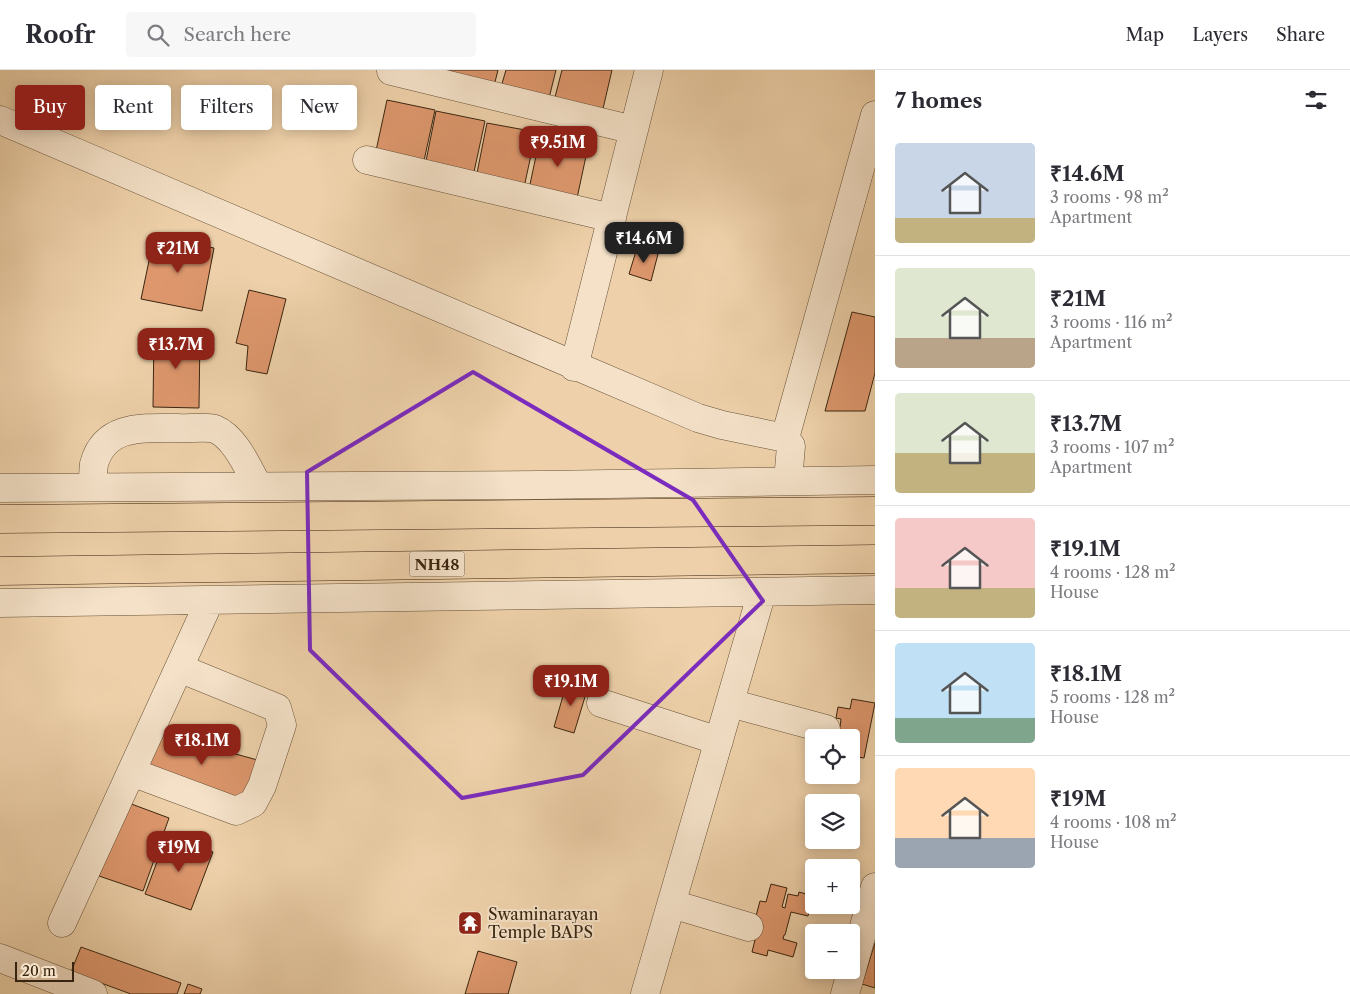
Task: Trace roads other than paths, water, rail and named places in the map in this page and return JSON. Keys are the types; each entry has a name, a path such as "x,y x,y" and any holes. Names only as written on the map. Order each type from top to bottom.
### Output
{"highway":[{"path":"0,519 875,511"},
{"name":"NH48","path":"0,571 875,559"}],"street":[{"path":"574,367 649,70"},
{"path":"391,71 634,130"},
{"path":"785,438 875,115"},
{"path":"0,120 574,367 698,418 785,438 791,446 788,481"},
{"path":"367,160 612,218"},
{"path":"92,487 94,464 105,443 121,431 142,428 214,429 225,436 240,452 258,486"},
{"path":"0,488 540,485 875,480"},
{"path":"0,603 875,590"},
{"path":"646,994 762,592"},
{"path":"62,923 210,600"},
{"path":"131,772 236,811 254,803 262,786 282,724 277,708 179,668"},
{"path":"601,703 718,741"},
{"path":"730,703 826,729"},
{"path":"845,994 875,887"},
{"path":"672,904 749,927"},
{"path":"0,958 93,994"}],"place":[{"name":"Swaminarayan Temple BAPS","path":"470,923"}]}
